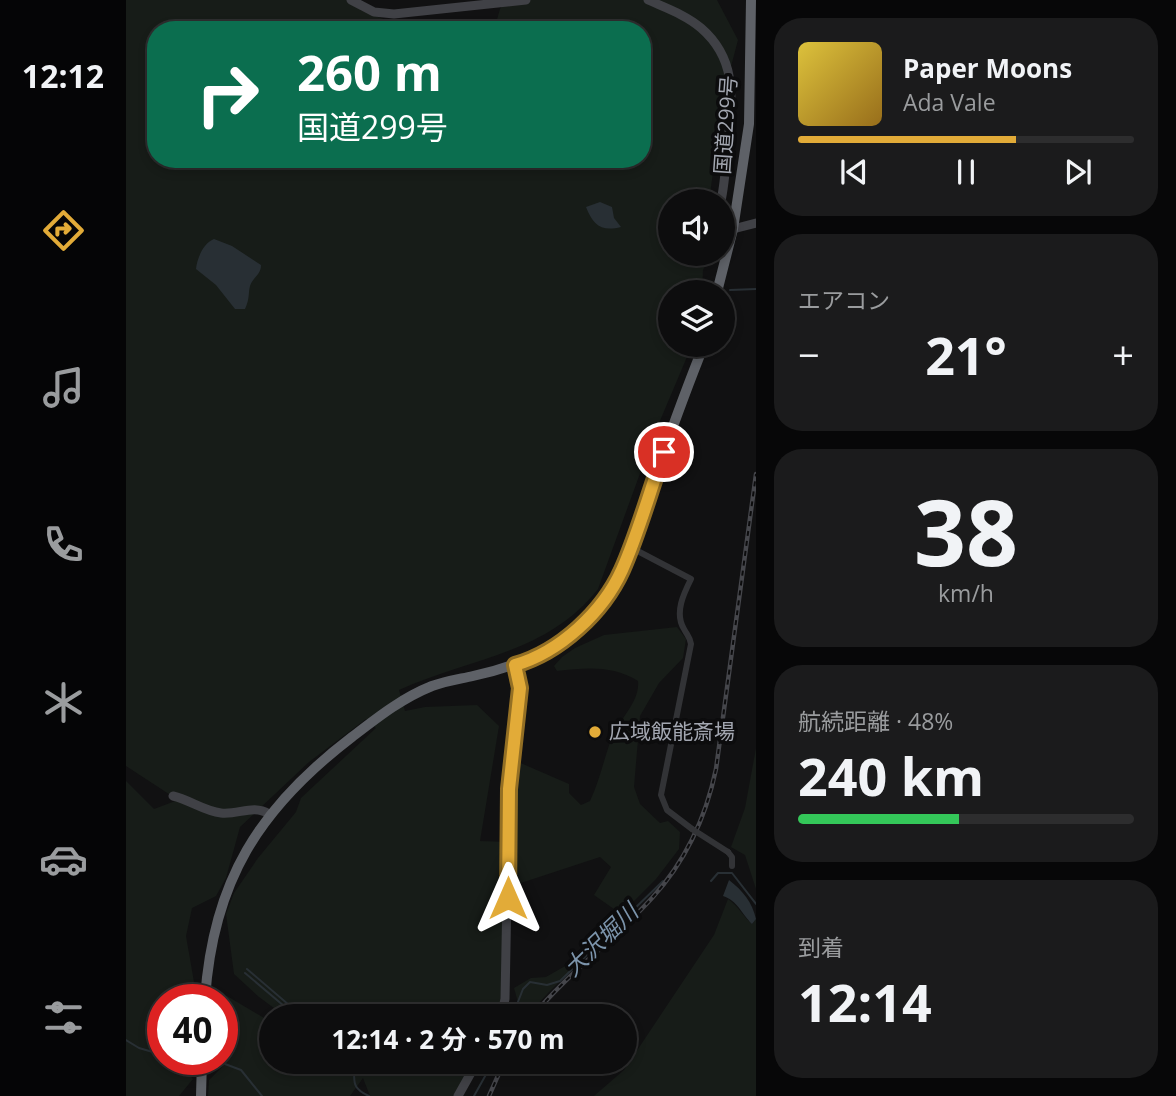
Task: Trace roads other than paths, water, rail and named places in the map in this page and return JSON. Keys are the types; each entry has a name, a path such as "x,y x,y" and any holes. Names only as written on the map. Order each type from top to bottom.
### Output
{"highway":[{"name":"国道299号","path":"735,194 749,124 751,0"},
{"path":"207,984 212,942 226,892 246,850 270,814 301,780 325,758 404,699 448,681 515,665 551,648 587,620 617,580 700,357"},
{"path":"201,1096 202,1075"}],"street":[{"path":"351,0 374,12 385,14 526,0"},
{"path":"648,0 701,28 716,46 730,77 732,106 722,189"},
{"path":"735,228 756,223"},
{"path":"630,547 691,579 681,603 681,624 691,645 661,795 667,810 728,852 733,857 732,866"},
{"path":"503,1004 506,986 509,789 520,688 515,665"},
{"path":"173,796 211,811 237,813 257,808 270,814"},
{"path":"458,1096 470,1074"}],"waterway":[{"path":"735,290 756,289"},
{"name":"大沢堀川","path":"711,881 718,873 732,873 756,904"},
{"name":"大沢堀川","path":"517,1004 523,989 530,982 547,985 560,981 663,881"},
{"path":"247,969 288,1004"},
{"path":"245,973 282,1004"},
{"path":"126,1040 147,1050"},
{"path":"238,1069 262,1096"},
{"path":"354,1074 355,1085 369,1096"},
{"name":"大沢堀川","path":"474,1096 486,1074"}],"railway":[{"path":"543,1004 664,884 684,854 700,821 716,769 756,474"},
{"path":"489,1096 499,1074"}],"place":[{"name":"広域飯能斎場","path":"595,732"}]}
